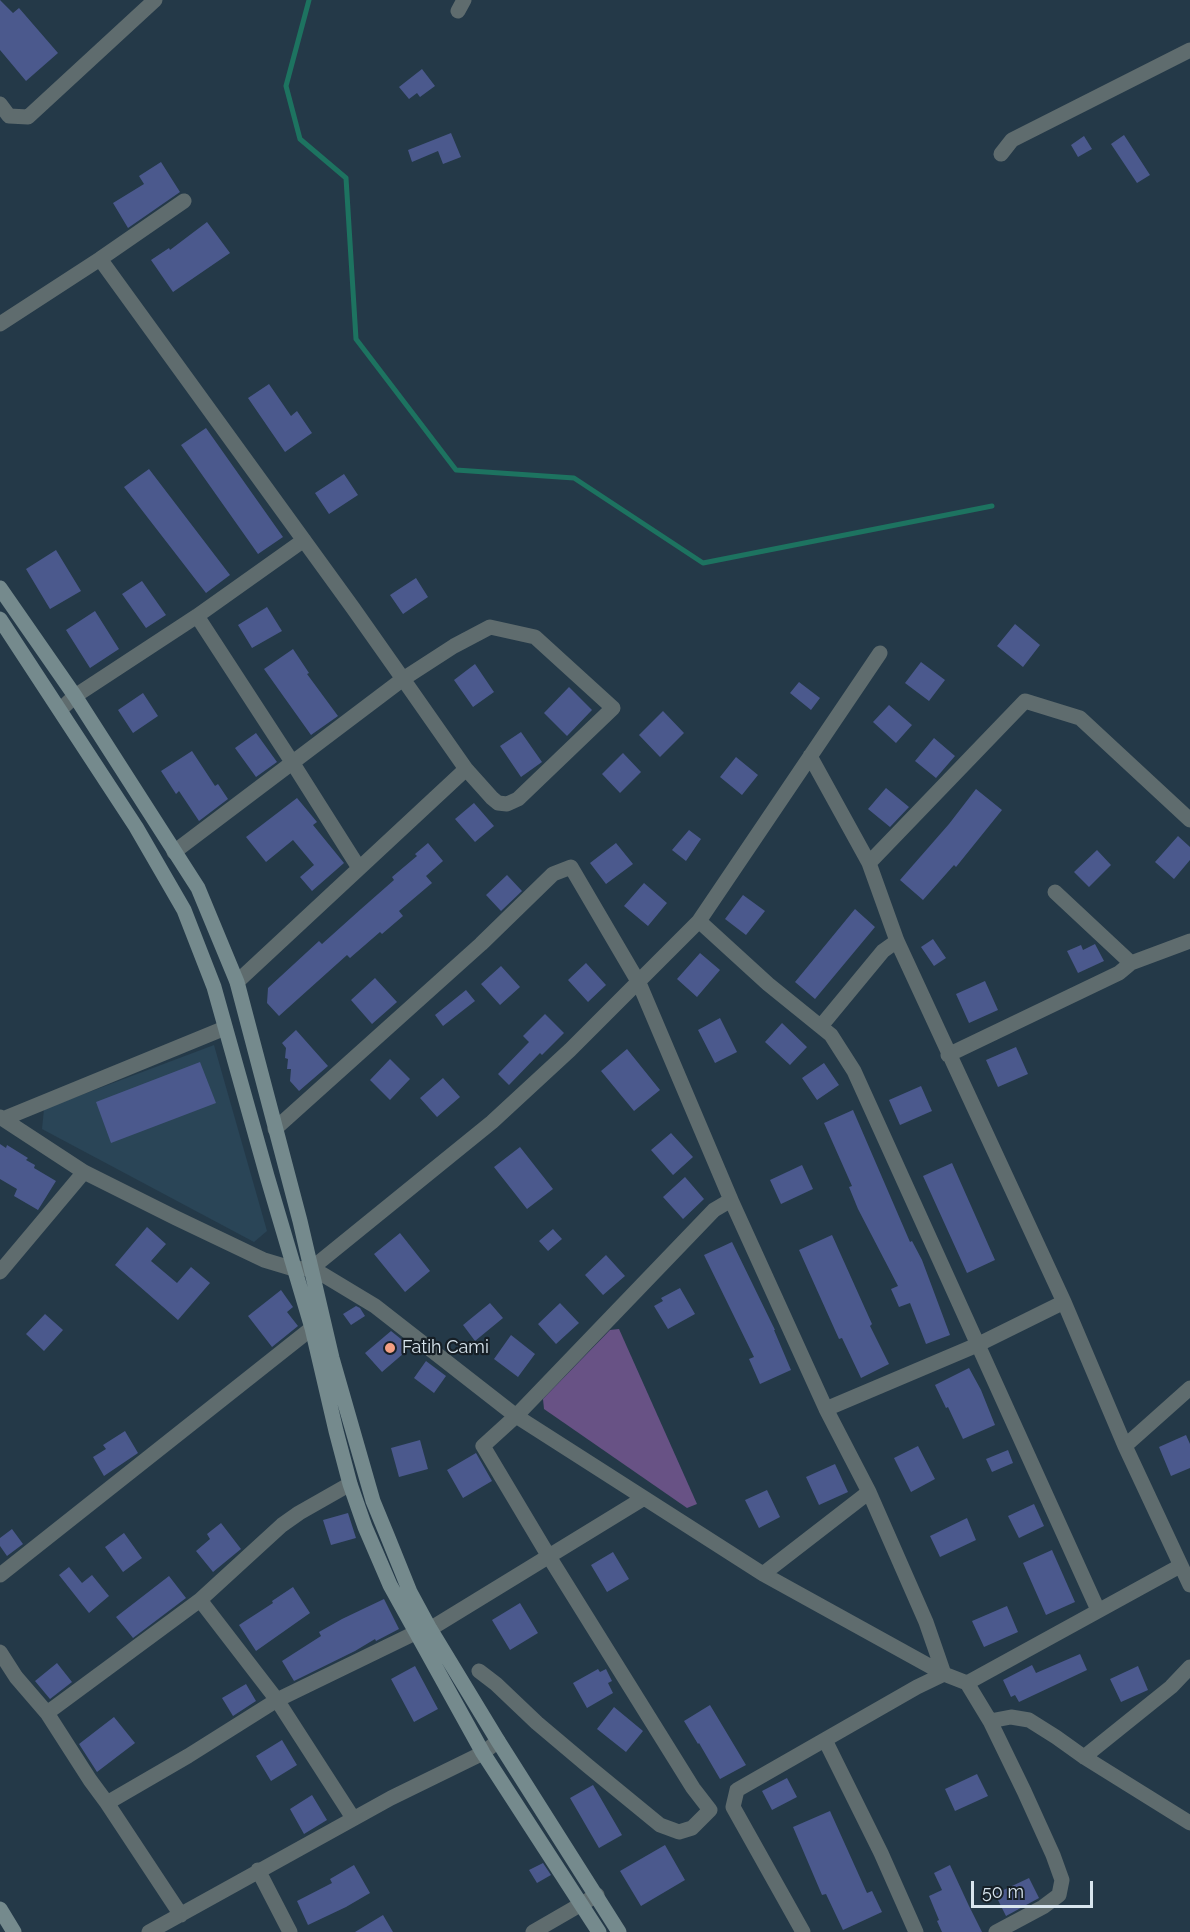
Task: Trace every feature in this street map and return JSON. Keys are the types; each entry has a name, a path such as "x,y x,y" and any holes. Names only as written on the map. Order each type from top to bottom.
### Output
{"main road":[{"path":"0,588 75,696 198,888 237,982 312,1268 332,1358 373,1501 410,1592 423,1631 483,1753 599,1932"},
{"path":"0,619 136,827 184,910 214,987 312,1328 350,1484 390,1586 498,1741 619,1932"},
{"path":"0,1909 14,1932"}],"street":[{"path":"0,104 9,116 28,117 155,0"},
{"path":"1001,154 1012,140 1190,50"},
{"path":"0,324 184,201"},
{"path":"100,259 304,540 403,679 466,769 492,798 507,804 518,799 613,708 535,637 490,627 454,646 403,679 174,852"},
{"path":"60,710 75,696 196,616 304,540"},
{"path":"196,616 359,868"},
{"path":"312,1268 492,1122 570,1050 699,921 880,653"},
{"path":"869,863 1025,701 1080,718 1190,820"},
{"path":"810,756 869,863 897,941 1064,1302 1125,1446 1190,1585"},
{"path":"237,982 466,769"},
{"path":"275,1129 481,944 553,874 571,867 639,982 731,1200 826,1409 869,1492 926,1622 944,1674"},
{"path":"1054,892 1131,963"},
{"path":"699,921 768,984 831,1035 854,1071 1098,1610"},
{"path":"821,1026 883,951 897,941"},
{"path":"948,1055 1119,972 1131,963 1190,941"},
{"path":"2,1118 225,1028"},
{"path":"2,1118 84,1172 264,1260 294,1269 312,1268 375,1306 516,1416 763,1574 944,1674 967,1683 990,1721 1062,1880 1059,1895 1043,1907 996,1932"},
{"path":"0,1272 84,1172"},
{"path":"710,1810 693,1788 483,1446 516,1416 714,1210 731,1200"},
{"path":"826,1409 977,1344 1064,1302"},
{"path":"0,1575 312,1328"},
{"path":"1125,1446 1190,1388"},
{"path":"47,1713 200,1600 282,1525 350,1484"},
{"path":"763,1574 869,1492"},
{"path":"107,1803 277,1700 423,1631 644,1498"},
{"path":"967,1683 1180,1566"},
{"path":"200,1600 277,1700 353,1818"},
{"path":"0,1652 16,1677 47,1713 181,1915"},
{"path":"1084,1757 1171,1687 1190,1667"},
{"path":"479,1671 588,1767 660,1825 680,1832 692,1828 710,1810 733,1807"},
{"path":"803,1932 733,1807 736,1790 944,1674"},
{"path":"990,1721 1011,1717 1029,1720 1190,1823"},
{"path":"825,1740 881,1853 916,1932"},
{"path":"149,1932 353,1818 483,1753 498,1741"},
{"path":"258,1870 290,1932"},
{"path":"533,1932 597,1895"}],"shaded area":[{"path":"214,1045 267,1231 254,1242 42,1129 44,1109"},
{"path":"619,1329 697,1504 687,1508 544,1409 543,1399 610,1330"}],"building":[{"path":"0,0 13,13 19,8 58,53 26,81 0,50"},
{"path":"422,69 435,86 420,97 417,93 409,99 399,87"},
{"path":"451,133 461,157 443,164 438,151 412,162 408,150"},
{"path":"1124,135 1150,175 1137,183 1111,144"},
{"path":"1084,136 1092,149 1078,157 1071,145"},
{"path":"161,162 180,192 128,228 113,203 144,184 139,176"},
{"path":"207,222 230,253 173,292 151,260 169,248 170,250"},
{"path":"269,384 291,416 297,411 312,433 285,452 248,398"},
{"path":"206,428 283,537 258,554 181,445"},
{"path":"149,469 230,575 206,593 124,487"},
{"path":"344,474 358,495 329,514 315,493"},
{"path":"56,550 81,591 50,609 26,569"},
{"path":"416,578 428,597 403,614 390,595"},
{"path":"142,581 166,615 146,628 122,594"},
{"path":"267,607 282,631 252,648 238,625"},
{"path":"95,611 119,649 90,668 66,630"},
{"path":"1015,624 1040,645 1023,667 997,646"},
{"path":"293,649 309,673 307,674 338,716 311,735 264,669"},
{"path":"921,662 945,680 929,701 905,683"},
{"path":"475,664 494,692 473,707 454,680"},
{"path":"799,682 820,698 811,710 790,693"},
{"path":"569,687 592,710 567,736 544,713"},
{"path":"143,693 158,716 133,733 118,710"},
{"path":"889,705 912,725 896,743 873,722"},
{"path":"663,711 684,733 660,757 639,735"},
{"path":"521,732 542,762 521,777 500,746"},
{"path":"256,733 277,762 256,777 235,748"},
{"path":"934,738 955,756 936,778 915,761"},
{"path":"192,751 215,786 218,784 228,799 199,821 179,791 176,794 161,771"},
{"path":"623,753 641,772 620,793 602,774"},
{"path":"736,757 758,775 742,795 720,777"},
{"path":"886,788 909,807 890,827 868,809"},
{"path":"976,789 1002,810 956,867 954,865 923,900 900,880"},
{"path":"297,798 317,822 313,825 344,863 312,891 300,877 314,865 293,840 266,862 246,837"},
{"path":"474,803 494,826 475,842 455,819"},
{"path":"689,830 701,839 686,861 672,850"},
{"path":"1178,836 1190,847 1190,860 1174,879 1155,862"},
{"path":"428,843 443,861 426,876 432,883 399,911 403,916 350,958 347,955 279,1016 267,1003 268,988 319,941 322,944 394,880 392,877 417,856 415,854"},
{"path":"616,843 633,864 606,884 590,863"},
{"path":"1097,850 1111,865 1089,887 1074,872"},
{"path":"507,875 522,891 501,911 486,895"},
{"path":"644,883 667,903 648,926 624,906"},
{"path":"743,895 765,911 746,935 725,919"},
{"path":"855,909 875,927 815,999 795,982"},
{"path":"933,939 946,958 934,966 921,947"},
{"path":"1095,944 1104,961 1078,973 1067,951 1081,945 1083,950"},
{"path":"700,953 720,970 697,997 677,979"},
{"path":"586,963 606,985 588,1002 568,980"},
{"path":"501,966 520,987 500,1005 481,984"},
{"path":"375,978 397,1002 372,1024 351,1000"},
{"path":"985,981 998,1010 969,1023 956,994"},
{"path":"466,990 475,1001 443,1026 435,1015"},
{"path":"545,1014 564,1033 542,1055 540,1053 509,1085 498,1074 529,1042 523,1036"},
{"path":"720,1018 737,1052 715,1063 698,1030"},
{"path":"782,1023 807,1047 790,1065 765,1042"},
{"path":"296,1030 328,1066 299,1091 290,1081 291,1069 287,1069 286,1048 282,1043"},
{"path":"1016,1047 1028,1074 998,1087 986,1060"},
{"path":"627,1049 660,1090 634,1111 601,1071"},
{"path":"390,1059 410,1079 390,1100 370,1080"},
{"path":"200,1062 216,1103 111,1143 96,1102"},
{"path":"824,1063 839,1085 817,1100 802,1078"},
{"path":"443,1078 460,1097 437,1117 420,1098"},
{"path":"921,1086 932,1111 900,1125 889,1100"},
{"path":"853,1110 910,1242 912,1241 922,1260 950,1335 926,1344 910,1303 899,1307 891,1289 898,1286 858,1209 849,1187 852,1186 824,1123"},
{"path":"671,1133 693,1157 673,1175 651,1150"},
{"path":"0,1144 6,1148 7,1145 28,1158 26,1160 35,1165 34,1168 56,1181 38,1210 14,1196 17,1189 0,1179"},
{"path":"520,1147 553,1189 527,1209 494,1167"},
{"path":"952,1163 995,1260 967,1273 923,1176"},
{"path":"802,1165 813,1189 781,1204 770,1180"},
{"path":"685,1177 704,1199 683,1219 663,1197"},
{"path":"147,1227 166,1244 151,1261 177,1283 191,1267 210,1283 178,1320 115,1265"},
{"path":"553,1229 562,1239 548,1251 539,1241"},
{"path":"400,1233 430,1271 405,1292 374,1254"},
{"path":"832,1235 872,1324 870,1326 889,1364 861,1378 842,1338 839,1339 799,1250"},
{"path":"732,1242 775,1330 791,1370 760,1384 749,1359 754,1357 704,1255"},
{"path":"606,1255 625,1276 603,1295 585,1275"},
{"path":"680,1288 695,1314 668,1329 654,1306 663,1301 661,1298"},
{"path":"281,1290 293,1307 287,1312 298,1326 272,1347 248,1316"},
{"path":"490,1303 503,1318 475,1341 463,1325"},
{"path":"560,1303 579,1323 556,1344 538,1324"},
{"path":"356,1306 365,1316 351,1325 343,1314"},
{"path":"45,1314 63,1330 44,1351 26,1334"},
{"name":"Fatih Cami","path":"391,1331 411,1347 382,1372 365,1353"},
{"path":"511,1335 535,1354 518,1377 494,1359"},
{"path":"426,1361 446,1376 434,1393 414,1378"},
{"path":"969,1368 995,1425 963,1439 935,1385"},
{"path":"125,1431 138,1453 104,1476 93,1457 106,1449 103,1445"},
{"path":"1186,1435 1190,1444 1190,1468 1171,1476 1159,1447"},
{"path":"420,1440 428,1469 399,1477 391,1448"},
{"path":"918,1446 935,1479 911,1492 894,1458"},
{"path":"1008,1450 1013,1463 992,1472 986,1459"},
{"path":"476,1453 492,1481 463,1498 447,1470"},
{"path":"835,1464 848,1492 819,1505 806,1477"},
{"path":"767,1490 780,1517 759,1528 745,1500"},
{"path":"1034,1504 1044,1526 1019,1538 1008,1516"},
{"path":"348,1513 356,1538 331,1545 323,1520"},
{"path":"967,1518 976,1540 940,1557 930,1536"},
{"path":"221,1523 241,1549 213,1572 196,1551 210,1539 207,1534"},
{"path":"12,1529 23,1544 7,1556 0,1546 0,1538"},
{"path":"124,1533 142,1558 123,1572 105,1547"},
{"path":"1052,1550 1075,1602 1046,1615 1023,1563"},
{"path":"613,1552 629,1579 607,1592 591,1565"},
{"path":"69,1567 82,1583 92,1575 109,1596 89,1613 59,1575"},
{"path":"169,1576 186,1598 133,1638 116,1617"},
{"path":"293,1587 310,1613 256,1651 239,1625"},
{"path":"384,1599 399,1629 294,1681 282,1661 321,1636 319,1632"},
{"path":"520,1603 538,1633 510,1650 492,1620"},
{"path":"1007,1606 1018,1632 984,1647 972,1621"},
{"path":"1080,1654 1087,1670 1019,1702 1015,1695 1011,1697 1003,1680 1032,1665 1036,1673"},
{"path":"57,1663 72,1682 50,1699 35,1681"},
{"path":"415,1666 438,1709 414,1722 391,1679"},
{"path":"1138,1666 1148,1690 1121,1702 1110,1679"},
{"path":"598,1669 600,1672 606,1669 612,1681 608,1683 613,1693 587,1708 573,1683"},
{"path":"246,1684 256,1701 233,1716 222,1698"},
{"path":"710,1705 746,1765 720,1779 684,1721"},
{"path":"614,1707 643,1731 626,1752 597,1729"},
{"path":"114,1717 135,1743 97,1772 79,1744"},
{"path":"282,1740 297,1765 271,1781 256,1756"},
{"path":"977,1774 988,1796 955,1811 945,1789"},
{"path":"787,1778 797,1797 772,1810 762,1791"},
{"path":"593,1785 622,1835 599,1848 570,1798"},
{"path":"312,1795 327,1820 304,1834 290,1809"},
{"path":"830,1811 867,1893 872,1891 882,1912 843,1930 826,1894 822,1895 793,1827"},
{"path":"665,1845 685,1880 641,1906 620,1871"},
{"path":"543,1863 551,1875 537,1883 529,1870"},
{"path":"354,1865 370,1893 308,1925 297,1901 332,1883 330,1879"},
{"path":"950,1865 982,1932 942,1932 929,1896 942,1890 934,1873"},
{"path":"1029,1878 1039,1898 1006,1916 995,1894"},
{"path":"383,1915 393,1932 355,1932"}],"waterway":[{"path":"309,0 286,86 300,139 346,178 356,339 456,470 574,478 703,563 992,506"}],"place":[{"name":"Fatih Cami","path":"390,1348"}]}
